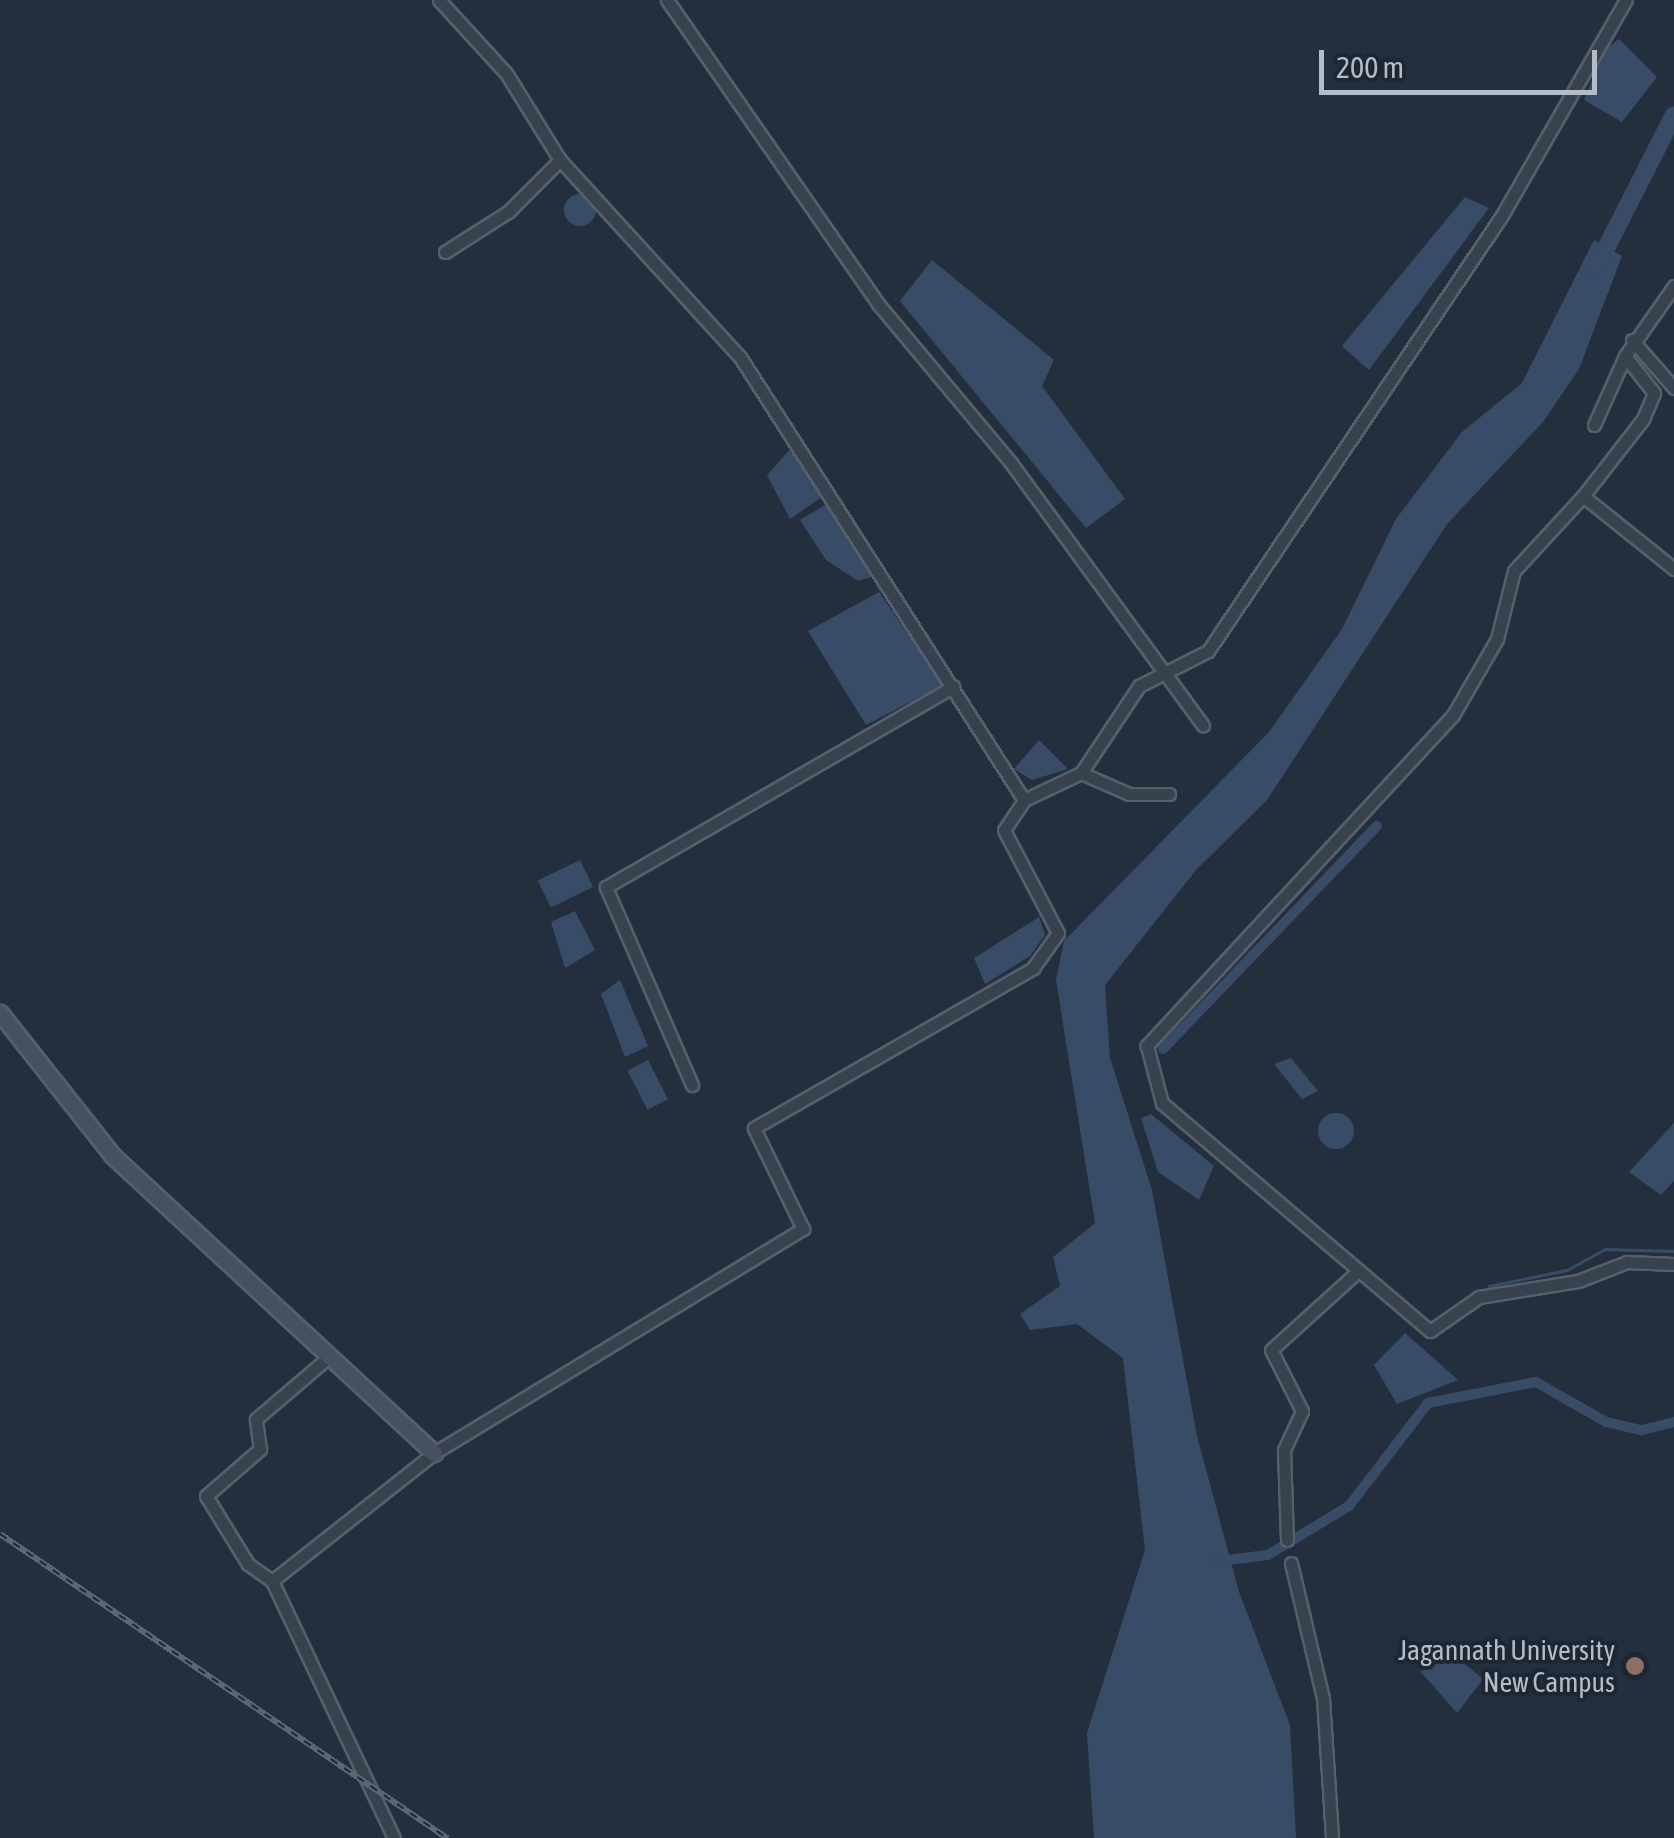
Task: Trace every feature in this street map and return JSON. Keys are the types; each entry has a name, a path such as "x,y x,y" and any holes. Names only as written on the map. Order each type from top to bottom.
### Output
{"street":[{"path":"438,0 506,73 560,160 740,357 1024,800"},
{"path":"668,0 880,305 1010,463 1165,679 1203,725"},
{"path":"272,1581 434,1453 803,1230 754,1128 1033,968 1058,933 1004,830 1024,800 1081,774 1139,686 1165,679 1208,651 1501,218 1626,0"},
{"path":"444,252 510,211 560,160"},
{"path":"1594,424 1632,340 1674,286"},
{"path":"1632,340 1674,388"},
{"path":"1626,356 1654,393 1583,496 1514,571 1497,639 1453,715 1147,1046 1162,1103 1356,1273 1430,1331 1478,1298 1578,1282 1627,1262 1674,1264"},
{"path":"1583,496 1674,570"},
{"path":"692,1085 606,887 954,687"},
{"path":"1081,774 1129,794 1169,794"},
{"path":"0,1013 112,1155 268,1295 325,1360 434,1453"},
{"path":"1287,1540 1284,1450 1302,1411 1271,1350 1356,1273"},
{"path":"325,1360 256,1418 260,1448 206,1496 248,1564 272,1581 394,1838"},
{"path":"1291,1563 1323,1698 1332,1838"}],"water":[{"path":"1619,39 1657,77 1622,122 1584,100 1603,51"},
{"path":"580,194 591,199 596,210 591,221 580,226 569,221 564,210 569,199"},
{"path":"1465,197 1489,208 1369,370 1342,346"},
{"path":"1594,240 1622,256 1579,369 1543,422 1447,524 1267,800 1196,870 1105,985 1110,1058 1152,1190 1197,1436 1239,1592 1290,1725 1296,1838 1094,1838 1087,1733 1145,1550 1123,1358 1077,1324 1030,1330 1020,1314 1060,1286 1053,1257 1095,1223 1056,980 1064,941 1269,732 1342,629 1396,519 1462,432 1522,383"},
{"path":"932,260 1054,360 1042,386 1125,499 1086,528 900,301"},
{"path":"792,447 822,497 790,519 767,475"},
{"path":"827,504 874,576 858,581 826,560 800,520"},
{"path":"879,592 943,685 866,725 808,631"},
{"path":"1039,740 1068,769 1032,780 1014,769"},
{"path":"580,860 593,887 551,908 538,881"},
{"path":"575,911 595,950 565,968 551,922"},
{"path":"1039,917 1045,935 1030,956 985,984 974,958"},
{"path":"620,980 648,1046 625,1057 601,994"},
{"path":"1291,1058 1318,1091 1302,1099 1274,1064"},
{"path":"648,1060 668,1099 647,1110 628,1070"},
{"path":"1336,1113 1349,1118 1354,1131 1349,1144 1336,1149 1323,1144 1318,1131 1323,1118"},
{"path":"1151,1114 1214,1166 1199,1200 1158,1172 1141,1118"},
{"path":"1674,1123 1674,1181 1661,1195 1629,1172"},
{"path":"1405,1333 1458,1380 1397,1404 1374,1365"},
{"path":"1444,1647 1483,1679 1457,1713 1421,1672"}],"waterway":[{"path":"1597,266 1674,115"},
{"path":"1163,1049 1377,826"},
{"path":"1489,1286 1567,1270 1605,1249 1674,1251"},
{"path":"1219,1561 1268,1555 1349,1506 1428,1403 1536,1382 1606,1422 1642,1430 1674,1422"}],"railway":[{"path":"0,1534 447,1838"}],"place":[{"name":"Jagannath University New Campus","path":"1635,1666"}]}
